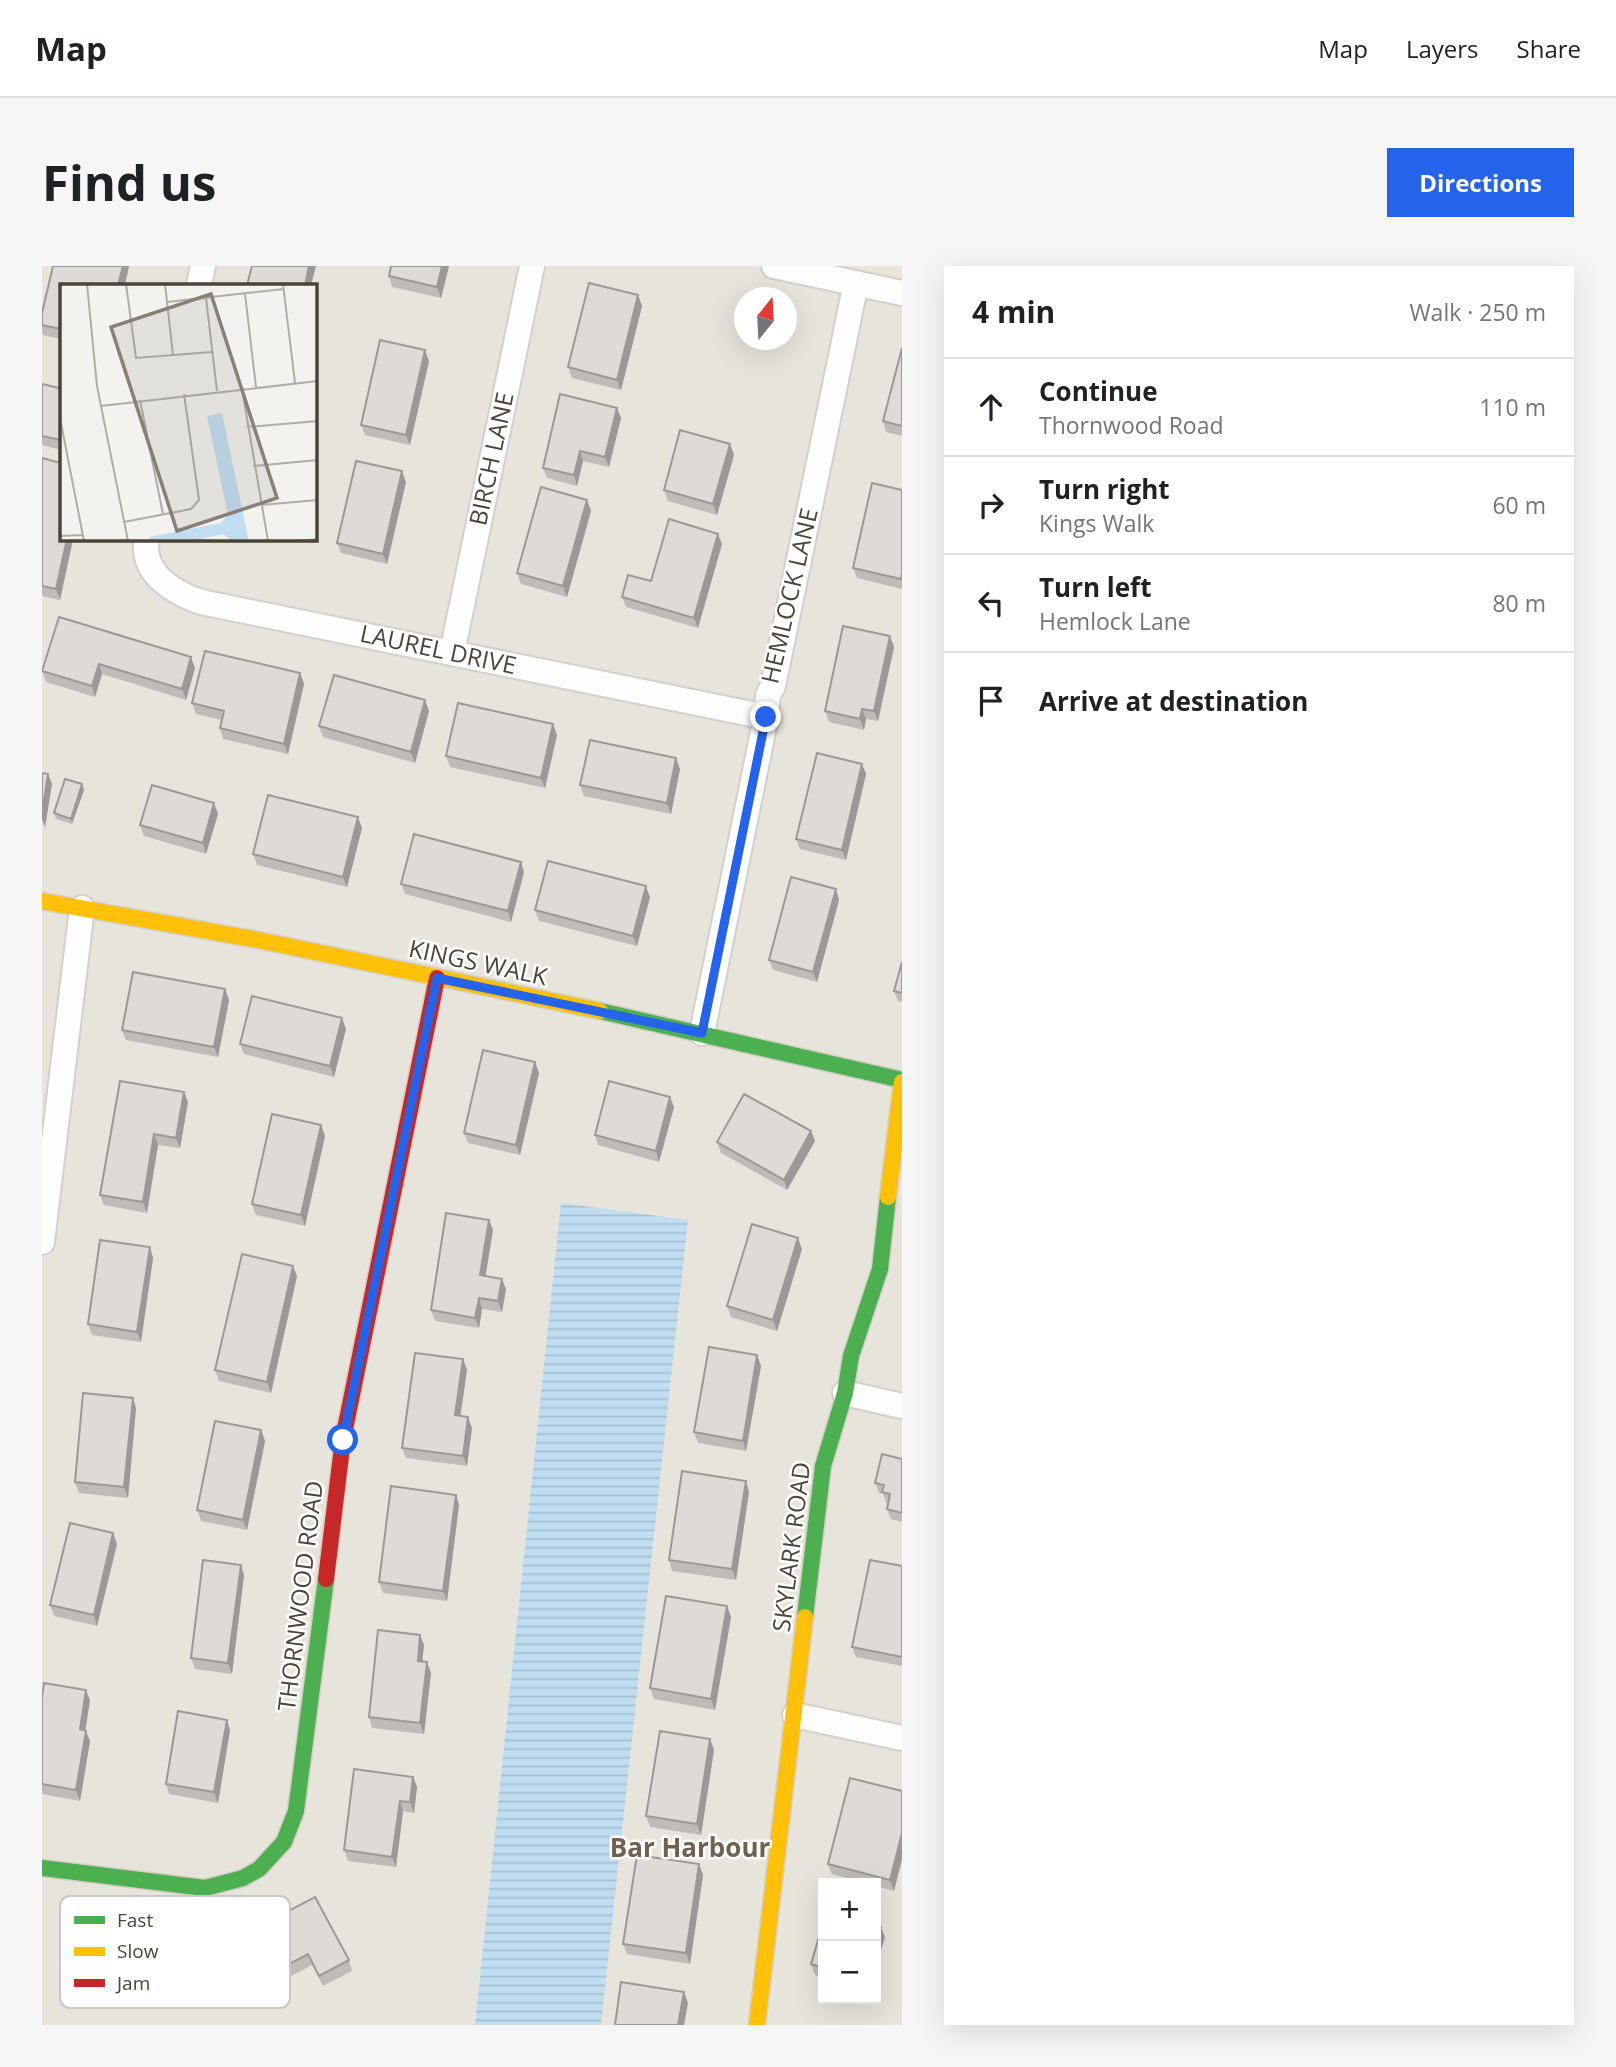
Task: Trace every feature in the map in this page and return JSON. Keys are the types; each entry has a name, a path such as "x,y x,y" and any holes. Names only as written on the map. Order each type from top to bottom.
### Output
{"street":[{"path":"199,284 203,266"},
{"name":"BIRCH LANE","path":"452,653 532,266"},
{"path":"774,266 902,292"},
{"name":"HEMLOCK LANE","path":"702,1033 766,717 768,695 773,686 856,283"},
{"name":"LAUREL DRIVE","path":"147,541 145,548 154,574 178,594 201,602 766,717"},
{"name":"KINGS WALK","path":"42,901 135,916 702,1033 902,1081"},
{"path":"42,1242 82,908"},
{"name":"THORNWOOD ROAD","path":"42,1868 205,1888 243,1878 259,1869 284,1842 302,1780 343,1440 437,978"},
{"name":"SKYLARK ROAD","path":"757,2025 823,1466 845,1393 851,1356 880,1269 902,1081"},
{"path":"845,1393 902,1406"},
{"path":"795,1715 902,1738"}],"shaded area":[{"path":"42,266 803,266 902,286 902,2025 42,2025"},
{"path":"803,266 902,266 902,286"}],"water":[{"path":"561,1203 688,1220 601,2025 475,2025"}],"building":[{"path":"53,266 123,266 118,284 60,284 60,329 42,325 42,313"},
{"path":"252,266 309,266 305,284 247,284"},
{"path":"391,266 442,266 437,287 389,276"},
{"path":"589,283 638,295 617,380 568,367"},
{"path":"380,340 425,350 406,435 361,425"},
{"path":"902,348 902,426 883,421"},
{"path":"60,383 60,440 42,436 42,384 59,388"},
{"path":"560,394 617,408 605,457 580,451 574,475 543,468"},
{"path":"680,430 730,444 713,504 664,490"},
{"path":"42,458 60,463 60,541 67,541 56,589 42,586"},
{"path":"356,461 402,471 383,554 337,543"},
{"path":"872,483 902,490 901,579 853,568"},
{"path":"541,487 587,500 563,586 517,573"},
{"path":"669,519 718,534 694,618 622,597 628,575 651,581"},
{"path":"59,617 191,657 182,689 99,664 92,686 42,671"},
{"path":"843,626 890,636 874,711 862,709 860,719 825,711"},
{"path":"205,651 300,673 284,744 220,728 224,711 192,703"},
{"path":"334,675 425,700 411,752 319,726"},
{"path":"458,703 553,724 541,778 446,756"},
{"path":"590,740 676,758 667,803 580,785"},
{"path":"817,753 862,764 842,850 796,839"},
{"path":"42,773 48,774 42,814"},
{"path":"65,779 82,784 71,819 54,813"},
{"path":"152,785 214,803 203,843 140,825"},
{"path":"268,795 358,817 343,877 253,854"},
{"path":"414,834 521,862 508,911 401,884"},
{"path":"548,861 646,886 633,936 535,910"},
{"path":"791,877 836,889 813,972 769,960"},
{"path":"902,962 902,993 894,991"},
{"path":"133,972 225,989 214,1047 122,1030"},
{"path":"252,996 342,1018 330,1066 240,1044"},
{"path":"483,1050 535,1062 516,1145 464,1133"},
{"path":"120,1081 184,1092 176,1138 154,1134 143,1202 100,1195"},
{"path":"609,1081 670,1097 656,1151 595,1135"},
{"path":"744,1094 811,1131 784,1180 717,1142"},
{"path":"272,1114 321,1125 301,1215 252,1204"},
{"path":"446,1213 489,1220 480,1275 502,1279 498,1301 479,1298 475,1318 431,1310"},
{"path":"752,1224 798,1238 773,1320 727,1306"},
{"path":"100,1240 150,1247 137,1332 88,1324"},
{"path":"242,1254 293,1266 267,1382 215,1370"},
{"path":"709,1347 757,1355 743,1441 694,1432"},
{"path":"415,1353 463,1359 455,1415 468,1417 463,1456 402,1448"},
{"path":"83,1393 133,1398 124,1487 75,1482"},
{"path":"215,1421 261,1430 243,1520 197,1510"},
{"path":"882,1454 902,1459 902,1513 887,1509 890,1494 882,1492 884,1485 875,1483"},
{"path":"682,1471 746,1481 732,1569 669,1560"},
{"path":"391,1486 456,1495 443,1591 379,1582"},
{"path":"70,1523 113,1533 94,1615 50,1605"},
{"path":"203,1560 241,1565 228,1663 191,1658"},
{"path":"870,1560 902,1566 902,1657 852,1647"},
{"path":"666,1596 727,1606 711,1699 650,1688"},
{"path":"378,1630 420,1635 418,1661 427,1662 420,1723 369,1717"},
{"path":"44,1683 86,1690 80,1729 86,1731 76,1790 42,1784"},
{"path":"178,1711 227,1720 214,1792 166,1784"},
{"path":"660,1731 710,1739 697,1824 646,1816"},
{"path":"354,1769 413,1777 410,1802 400,1801 392,1857 344,1850"},
{"path":"850,1778 902,1791 902,1833 890,1880 828,1864"},
{"path":"637,1855 699,1864 686,1953 623,1944"},
{"path":"315,1897 349,1960 319,1976 308,1954 290,1964 290,1910"},
{"path":"818,1940 818,1966 811,1964"},
{"path":"621,1982 684,1992 678,2025 615,2025"}],"traffic: fast":[{"path":"600,1011 902,1080"},
{"path":"805,1617 823,1466 845,1393 851,1356 880,1269 888,1197"},
{"path":"42,1868 205,1888 243,1878 259,1869 284,1842 296,1811 326,1579"}],"traffic: slow":[{"path":"42,901 258,940 600,1011"},
{"path":"888,1197 902,1082"},
{"path":"757,2025 805,1617"}],"traffic: jam":[{"path":"326,1579 343,1439 437,978"}],"district":[{"name":"Bar Harbour","path":"690,1848"}],"route":[{"path":"343,1440 437,978 702,1033 766,717"}]}
